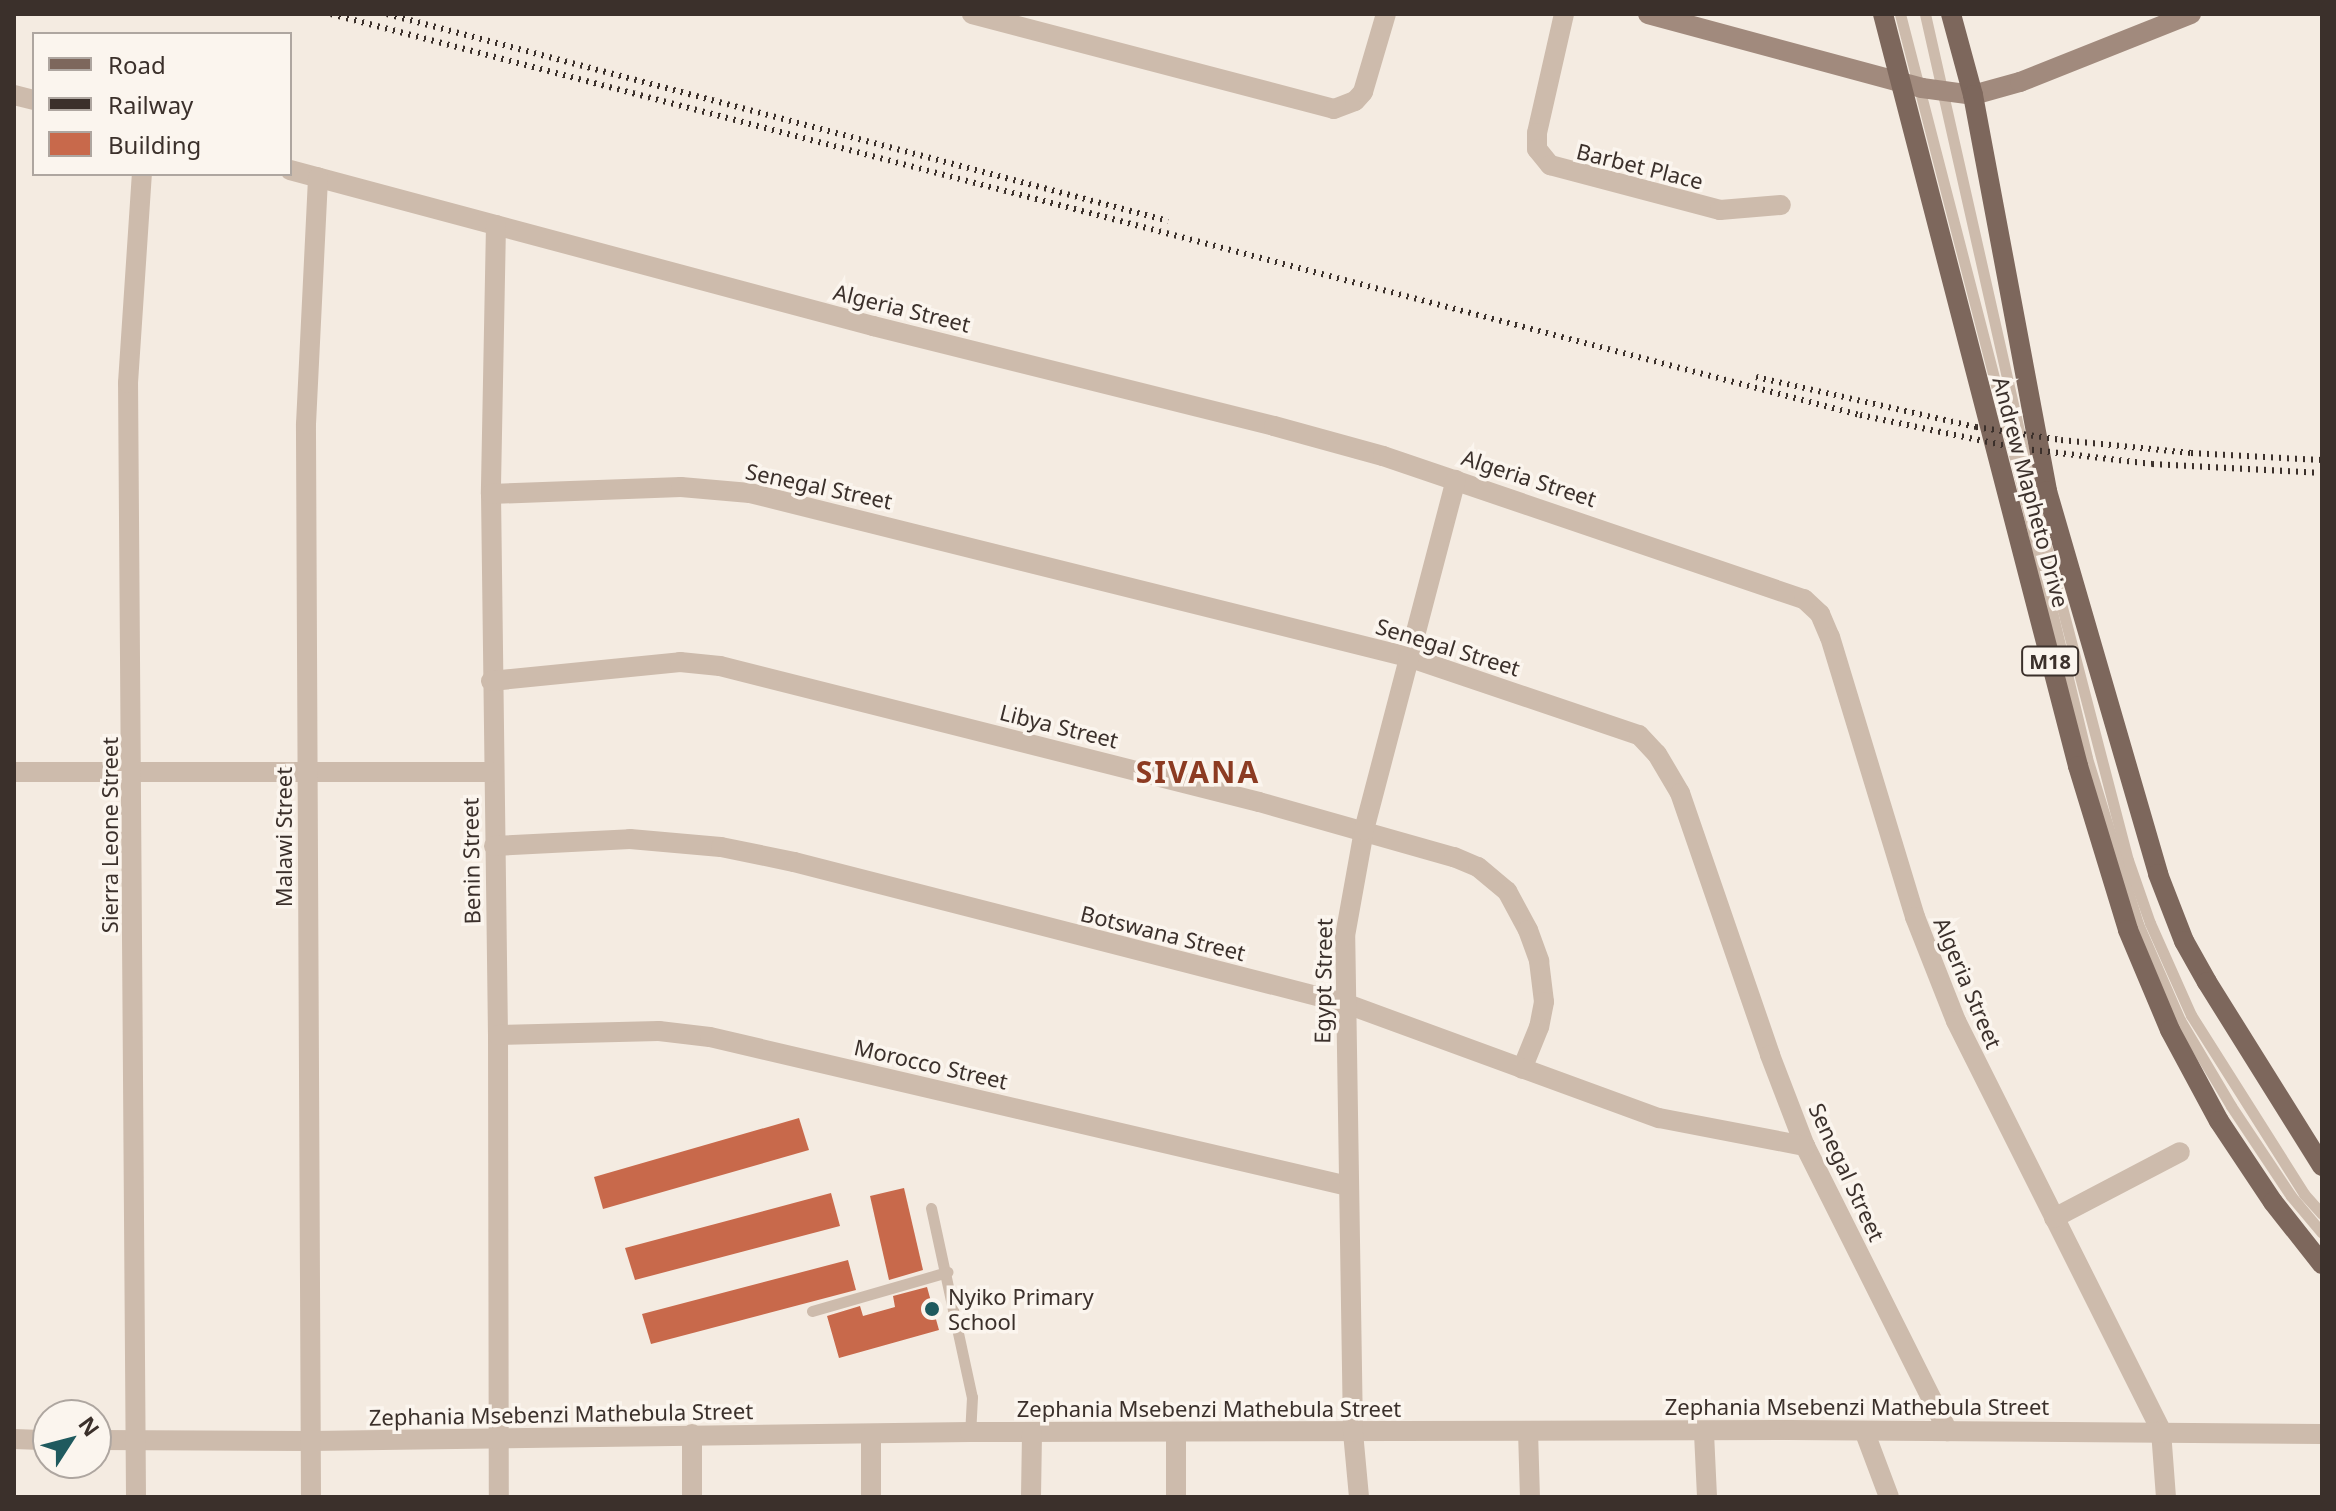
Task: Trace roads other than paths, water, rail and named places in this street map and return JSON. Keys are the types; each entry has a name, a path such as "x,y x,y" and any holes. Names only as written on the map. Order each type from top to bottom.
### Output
{"main road":[{"name":"Andrew Mapheto Drive","path":"1883,14 2066,721 2128,930 2170,1030 2219,1121 2273,1202 2322,1264"},
{"name":"Andrew Mapheto Drive","path":"1951,14 1973,95 2047,491 2158,874 2184,941 2207,982 2314,1144 2322,1166"}],"street":[{"path":"972,14 1334,109 1355,101 1363,92 1386,14"},
{"name":"Barbet Place","path":"1564,14 1537,133 1537,149 1550,165 1720,210 1781,205"},
{"path":"1648,14 1922,88 1973,95 2020,82 2191,14"},
{"path":"1697,14 1712,29"},
{"name":"Algeria Street","path":"292,170 873,326 1274,426 1456,480 1804,599 1820,614 1830,637 1933,968 1997,1111 2161,1431 2166,1497"},
{"name":"Sierra Leone Street","path":"136,1497 134,772 129,355 142,176"},
{"name":"Malawi Street","path":"311,1497 306,411 318,177"},
{"name":"Benin Street","path":"496,225 491,681 498,1035 499,1497"},
{"name":"Egypt Street","path":"1359,1497 1353,1432 1345,936 1364,830 1456,480"},
{"name":"Senegal Street","path":"491,494 681,487 750,493 1408,657 1639,735 1657,754 1680,793 1770,1055 1805,1146 1948,1431"},
{"name":"Libya Street","path":"491,681 702,662 1364,830 1478,867 1495,879 1516,903 1539,961 1543,985 1539,1027 1522,1069"},
{"path":"14,772 493,772"},
{"name":"Botswana Street","path":"494,846 630,839 721,847 794,862 1344,1003 1659,1118 1805,1146"},
{"name":"Morocco Street","path":"498,1035 659,1031 698,1035 1348,1186"},
{"path":"2054,1218 2180,1152"},
{"name":"Zephania Msebenzi Mathebula Street","path":"112,1440 310,1441 692,1434 871,1436 970,1432 1704,1433 1789,1430 1865,1433 2161,1431 2322,1434"},
{"path":"1528,1431 1530,1497"},
{"path":"1704,1433 1707,1497"},
{"path":"1865,1433 1889,1497"},
{"path":"692,1434 692,1497"},
{"path":"1031,1497 1032,1434"},
{"path":"1176,1434 1176,1497"},
{"path":"871,1436 871,1497"}],"lane":[{"path":"1900,14 1922,88 2087,758 2138,924 2180,1020 2224,1094 2291,1196 2322,1233"},
{"path":"1925,14 2038,515 2128,860 2150,923 2191,1015 2304,1194 2322,1214"},
{"path":"931,1208 972,1397 970,1432"},
{"path":"812,1311 947,1272"}],"railway":[{"path":"331,14 1860,415 2016,448 2152,464 2322,473"},
{"path":"387,14 1168,221"},
{"path":"1756,377 1976,427 2061,440 2191,453 2322,460"}],"place":[{"name":"Nyiko Primary School","path":"932,1309"}],"district":[{"name":"SIVANA","path":"1198,772"}]}
